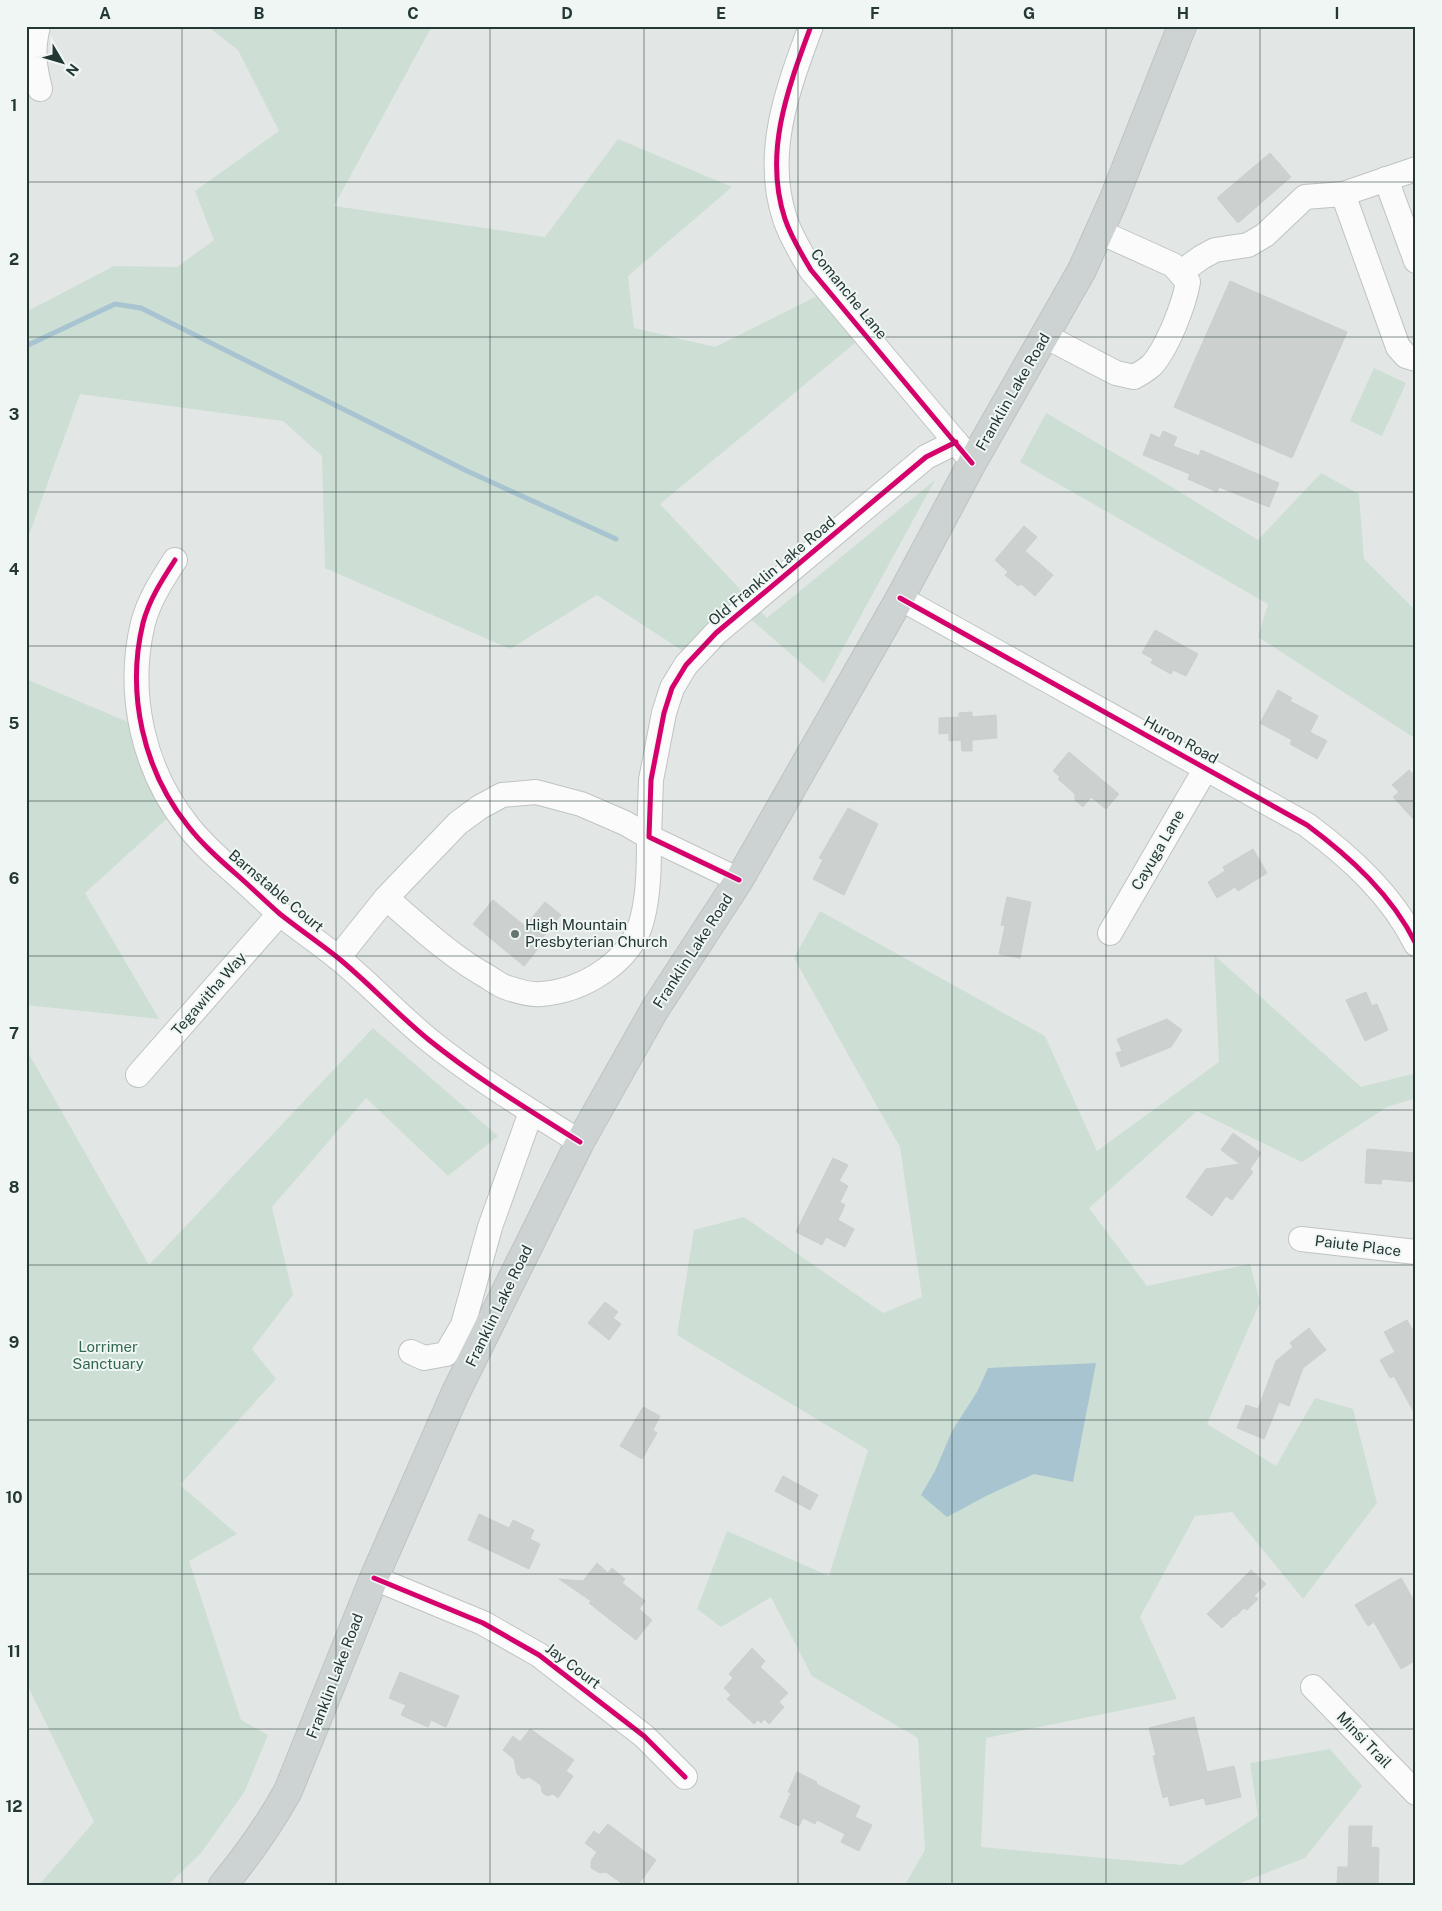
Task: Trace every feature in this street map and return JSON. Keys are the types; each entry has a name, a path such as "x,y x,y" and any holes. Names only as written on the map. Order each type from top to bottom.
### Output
{"main road":[{"name":"Franklin Lake Road","path":"223,1885 249,1854 272,1821 288,1791 374,1578 455,1394 580,1142 655,1009 739,880 900,598 964,453 1046,336 1082,270 1100,232 1182,26"}],"street":[{"path":"38,26 34,62 40,89"},
{"name":"Comanche Lane","path":"811,26 794,76 778,134 776,163 778,192 785,219 796,246 811,270 964,453"},
{"path":"1181,272 1202,256 1215,250 1248,246 1265,235 1305,198 1343,194 1416,169"},
{"path":"1386,179 1416,262"},
{"path":"1343,194 1398,348 1406,356 1416,359"},
{"path":"1046,336 1116,373 1134,377 1151,366 1163,350 1185,298 1188,282 1173,265 1100,232"},
{"name":"Old Franklin Lake Road","path":"386,898 463,964 506,988 540,994 563,990 594,978 615,963 631,943 642,921 646,900 651,780 664,713 672,688 686,665 716,633 926,457 964,453"},
{"name":"Barnstable Court","path":"175,560 156,588 143,622 137,654 139,716 146,747 158,778 171,803 188,826 210,850 280,914 338,958 428,1040 487,1084 580,1142"},
{"name":"Huron Road","path":"900,598 1300,821 1338,849 1367,876 1393,907 1416,944"},
{"name":"Cayuga Lane","path":"1110,933 1206,768"},
{"path":"338,958 386,898 458,823 480,807 502,795 536,792 581,804 625,823 649,837 739,880"},
{"name":"Tegawitha Way","path":"138,1075 280,914"},
{"path":"411,1352 424,1358 446,1354 463,1325 490,1227 531,1112"},
{"name":"Paiute Place","path":"1301,1239 1416,1252"},
{"name":"Jay Court","path":"374,1578 483,1623 539,1655 644,1736 685,1777"},
{"name":"Minsi Trail","path":"1313,1687 1416,1793"}],"green space":[{"path":"207,26 432,26 334,206 545,237 618,139 732,187 628,276 634,328 715,347 833,288 866,334 660,504 767,618 935,480 824,683 736,606 686,653 597,595 510,649 325,568 322,456 283,421 80,394 26,543 26,312 114,266 177,267 214,240 195,191 279,131 238,50"},
{"path":"1374,368 1406,383 1382,436 1350,421"},
{"path":"1046,413 1258,540 1321,473 1359,494 1364,559 1416,611 1416,739 1258,637 1268,604 1020,462"},
{"path":"26,679 142,728 172,814 85,893 159,1019 26,1005"},
{"path":"820,911 1045,1036 1097,1151 1219,1062 1214,955 1361,1087 1416,1073 1416,1098 1387,1107 1302,1162 1197,1111 1089,1208 1147,1286 1250,1264 1260,1302 1207,1424 1276,1466 1315,1398 1353,1409 1377,1503 1303,1599 1232,1512 1195,1516 1140,1617 1177,1699 986,1738 981,1847 1182,1865 1258,1816 1250,1763 1330,1749 1362,1786 1305,1858 1235,1885 905,1885 925,1850 918,1738 812,1676 771,1597 721,1627 697,1609 727,1531 829,1576 868,1450 677,1335 694,1230 744,1217 883,1313 922,1297 900,1147 794,958"},
{"name":"Lorrimer Sanctuary","path":"373,1028 498,1136 448,1176 366,1098 272,1207 293,1295 252,1349 276,1379 180,1485 237,1534 189,1561 241,1720 268,1735 245,1791 201,1853 168,1885 39,1885 94,1822 26,1682 26,1049 149,1265"}],"water":[{"path":"1096,1363 1073,1482 1034,1474 986,1496 947,1517 921,1495 935,1471 952,1431 977,1392 988,1368"}],"building":[{"path":"1270,153 1291,177 1238,223 1217,198"},
{"path":"1230,281 1347,332 1292,458 1174,407"},
{"path":"1163,431 1177,437 1173,446 1199,456 1201,450 1279,483 1269,507 1219,487 1217,492 1188,479 1190,474 1143,455 1151,434 1160,438"},
{"path":"1024,526 1037,537 1025,551 1053,575 1035,596 1021,584 1018,586 1005,575 1008,572 995,560"},
{"path":"1155,630 1198,654 1186,676 1173,670 1171,674 1151,663 1153,659 1142,653"},
{"path":"1278,690 1292,698 1290,701 1318,716 1310,732 1327,741 1317,759 1290,744 1292,740 1260,723"},
{"path":"972,712 972,717 996,715 997,738 972,740 972,751 962,751 961,740 949,741 949,733 939,734 939,718 959,717 959,713"},
{"path":"1069,752 1119,794 1106,809 1091,797 1083,807 1075,800 1075,794 1058,779 1060,777 1053,771"},
{"path":"1409,770 1416,777 1416,822 1393,797 1399,792 1392,785"},
{"path":"848,808 878,824 844,895 813,879 823,860 819,858"},
{"path":"1253,849 1267,873 1238,891 1235,887 1217,898 1208,882 1225,871 1223,867"},
{"path":"1007,897 1031,902 1020,958 999,954 1005,926 1001,925"},
{"name":"High Mountain Presbyterian Church","path":"493,900 525,926 545,902 561,915 539,942 542,944 524,966 473,924"},
{"path":"1366,992 1372,1006 1377,1004 1388,1030 1365,1041 1346,1000"},
{"path":"1167,1019 1182,1030 1171,1047 1121,1067 1116,1053 1122,1051 1117,1039"},
{"path":"1233,1133 1261,1153 1250,1169 1253,1172 1232,1200 1226,1196 1212,1216 1186,1197 1206,1169 1240,1164 1221,1150"},
{"path":"1367,1149 1416,1153 1416,1182 1382,1179 1381,1184 1365,1183"},
{"path":"833,1158 848,1165 839,1181 848,1186 840,1202 845,1205 838,1220 854,1229 845,1247 826,1237 822,1245 796,1232"},
{"path":"605,1302 618,1312 613,1318 621,1324 609,1340 588,1323"},
{"path":"1407,1320 1416,1336 1416,1416 1394,1376 1390,1378 1380,1360 1395,1352 1384,1332"},
{"path":"1309,1328 1326,1350 1303,1368 1289,1406 1279,1402 1264,1439 1237,1428 1246,1405 1258,1409 1276,1361 1293,1347 1290,1343"},
{"path":"643,1407 660,1416 653,1430 657,1433 642,1459 620,1446"},
{"path":"783,1476 818,1495 810,1510 775,1491"},
{"path":"479,1514 509,1528 513,1520 534,1530 530,1539 540,1544 529,1569 468,1540"},
{"path":"597,1563 608,1573 612,1568 625,1579 622,1583 645,1601 639,1609 652,1620 636,1640 589,1603 591,1601 559,1579 583,1581"},
{"path":"1251,1570 1266,1584 1254,1596 1258,1599 1247,1610 1244,1608 1222,1628 1207,1614"},
{"path":"1401,1578 1416,1604 1416,1660 1401,1669 1374,1622 1368,1626 1355,1605"},
{"path":"752,1648 765,1661 760,1667 788,1693 779,1702 784,1707 769,1724 764,1719 761,1723 758,1720 754,1724 727,1699 731,1695 724,1688 733,1678 729,1674"},
{"path":"400,1672 459,1696 446,1727 431,1720 428,1727 401,1715 406,1705 389,1698"},
{"path":"1194,1717 1207,1772 1234,1766 1241,1797 1206,1805 1204,1798 1170,1806 1168,1796 1163,1798 1153,1756 1156,1755 1149,1728"},
{"path":"530,1729 574,1760 566,1771 573,1776 558,1798 553,1794 547,1796 542,1792 541,1785 529,1777 523,1779 517,1774 514,1759 503,1750 513,1736 520,1742"},
{"path":"797,1772 817,1782 816,1784 860,1806 855,1817 872,1825 859,1851 841,1842 845,1834 817,1820 815,1824 803,1818 799,1826 780,1817 791,1793 788,1792"},
{"path":"608,1824 656,1860 638,1885 624,1885 606,1872 600,1873 591,1868 591,1861 597,1852 585,1843 594,1831 599,1835"},
{"path":"1349,1826 1372,1826 1371,1847 1379,1848 1378,1885 1337,1885 1338,1867 1348,1867"}],"waterway":[{"path":"26,346 115,304 141,308 467,471 616,539"}],"cycle path":[{"path":"811,26 787,97 777,145 779,194 787,226 811,270 972,463"},
{"path":"739,880 649,837 651,780 664,713 672,688 686,665 716,633 926,457 956,442"},
{"path":"175,560 156,590 143,623 138,650 137,676 142,730 150,756 172,804 193,833 217,857 280,914 349,967 429,1040 484,1081 580,1142"},
{"path":"900,598 1307,825 1339,850 1369,878 1395,909 1416,944"},
{"path":"374,1578 483,1623 539,1655 644,1736 685,1777"}],"place":[{"name":"High Mountain Presbyterian Church","path":"515,934"}]}
